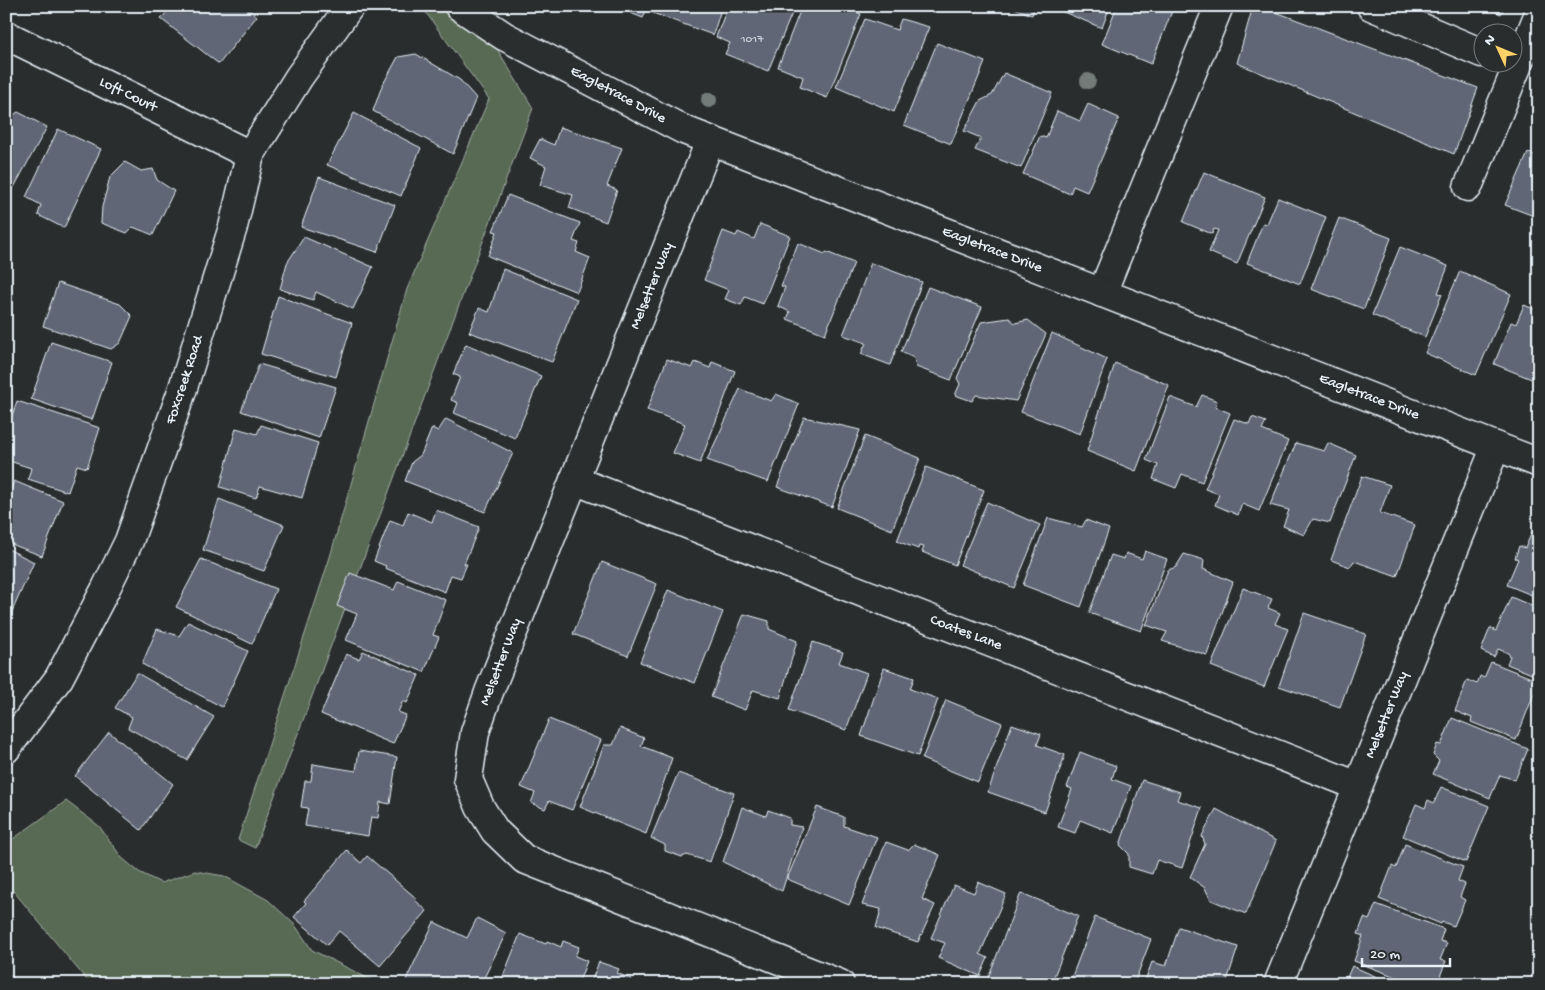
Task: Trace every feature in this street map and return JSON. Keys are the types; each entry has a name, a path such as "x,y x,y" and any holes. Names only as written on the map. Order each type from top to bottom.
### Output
{"street":[{"name":"Foxcreek Road","path":"6,749 58,678 129,541 182,391 233,227 250,155 299,77 350,6"},
{"name":"Eagletrace Drive","path":"459,6 504,36 684,130 1539,463"},
{"path":"1102,293 1219,6"},
{"path":"1371,6 1472,49"},
{"path":"1522,43 1539,13"},
{"name":"Loft Court","path":"6,35 250,155"},
{"path":"1468,187 1508,72"},
{"name":"Melsetter Way","path":"710,141 492,683 475,732 468,779 480,807 495,831 524,859 840,984"},
{"name":"Melsetter Way","path":"1278,984 1496,446"},
{"name":"Coates Lane","path":"574,480 1358,786"}],"green space":[{"path":"421,6 471,6 533,108 255,848 238,840 330,557 407,289 489,99"},
{"path":"66,801 99,826 122,858 139,872 161,883 195,871 224,876 268,900 295,925 312,950 379,984 90,984 6,882 6,844"}],"building":[{"path":"172,6 244,6 257,16 219,64 161,19"},
{"path":"613,6 648,6 643,18"},
{"path":"652,6 722,6 713,35 650,12"},
{"path":"728,6 795,6 768,71 725,54 730,43 716,37"},
{"path":"802,6 841,6 861,14 827,98 800,87 803,77 778,67"},
{"path":"1009,6 1035,6 1032,15"},
{"path":"1049,6 1110,6 1102,28"},
{"path":"1117,6 1174,6 1151,64 1102,44"},
{"path":"1253,6 1260,6 1478,88 1454,154 1237,63"},
{"path":"1481,6 1505,6 1501,14"},
{"path":"865,19 897,30 901,19 929,27 894,112 836,87"},
{"path":"937,43 985,62 951,144 904,125"},
{"path":"416,54 460,80 476,98 453,154 373,111 382,86 398,57"},
{"path":"1004,73 1052,93 1021,168 975,150 981,138 964,131 980,101 992,95"},
{"path":"1088,104 1119,118 1087,192 1073,186 1070,194 1023,174 1040,136 1046,138 1057,111 1080,121"},
{"path":"18,112 47,127 6,202 6,113 12,116"},
{"path":"354,113 421,148 401,196 327,165"},
{"path":"560,127 622,148 607,186 617,190 606,222 569,208 573,195 540,185 546,166 530,158 540,139 554,145"},
{"path":"58,129 101,149 64,228 38,215 41,205 26,197"},
{"path":"1528,153 1539,156 1539,218 1505,205"},
{"path":"125,162 141,171 153,169 157,180 174,191 153,235 133,227 127,233 101,223 102,207 110,177"},
{"path":"1204,172 1265,197 1237,264 1209,252 1218,230 1214,229 1212,234 1183,222"},
{"path":"319,177 395,205 377,252 301,227"},
{"path":"508,195 580,223 573,241 579,243 576,252 590,258 577,292 488,256 497,232 493,231"},
{"path":"1278,198 1326,217 1300,284 1247,263 1263,223 1267,224"},
{"path":"1339,218 1391,238 1364,309 1311,289"},
{"path":"760,224 790,236 763,304 745,297 741,305 725,299 729,290 704,280 723,231 736,236 738,232 754,239"},
{"path":"304,237 373,267 353,309 316,292 313,300 280,289 287,263"},
{"path":"798,243 854,263 825,334 787,319 790,312 778,306 785,287 781,286"},
{"path":"1400,247 1448,266 1438,293 1442,294 1425,337 1372,315"},
{"path":"871,263 922,282 890,365 861,354 866,343 843,335"},
{"path":"503,269 577,299 552,362 469,332 479,308 489,312"},
{"path":"1460,271 1511,294 1476,375 1425,353"},
{"path":"58,283 120,304 132,316 120,343 111,349 43,326"},
{"path":"928,287 982,307 951,380 916,367 914,358 901,352"},
{"path":"278,296 352,323 336,377 261,354"},
{"path":"1539,304 1539,382 1494,364 1511,322 1516,324 1524,305 1536,310"},
{"path":"1009,318 1015,323 1028,320 1046,334 1016,401 976,395 972,401 955,395 960,384 957,378 981,322"},
{"path":"1052,333 1107,359 1080,434 1021,412"},
{"path":"51,342 112,362 92,420 31,399"},
{"path":"466,344 541,376 515,438 454,413 458,403 451,400 460,377 453,374"},
{"path":"667,359 692,368 695,362 710,368 712,362 735,371 700,463 673,453 685,424 647,410"},
{"path":"1115,363 1169,385 1136,471 1087,451"},
{"path":"259,364 336,387 319,438 241,411"},
{"path":"740,389 771,401 776,394 799,404 768,482 707,460"},
{"path":"1202,395 1217,401 1215,407 1230,413 1202,482 1182,474 1176,488 1153,479 1158,465 1146,460 1170,397 1196,407"},
{"path":"17,401 100,428 87,468 77,465 68,492 28,479 31,468 6,460 6,433"},
{"path":"804,417 860,430 832,507 777,487"},
{"path":"1252,417 1266,422 1262,430 1288,441 1259,511 1242,504 1238,515 1215,505 1219,494 1205,489 1234,419 1249,424"},
{"path":"446,419 513,453 485,512 405,481 412,462 421,455 432,428 438,431"},
{"path":"261,425 318,443 302,498 260,486 256,498 220,487 236,428 257,434"},
{"path":"865,436 920,458 892,530 837,508"},
{"path":"1296,443 1324,451 1328,443 1356,455 1330,523 1313,519 1304,535 1283,526 1289,510 1270,505"},
{"path":"926,467 984,490 955,565 922,552 924,547 919,546 918,549 897,541"},
{"path":"1362,476 1390,485 1380,513 1415,525 1397,576 1354,561 1350,567 1331,560"},
{"path":"14,481 63,501 42,556 6,542 6,490 10,492"},
{"path":"219,499 284,525 264,571 203,550"},
{"path":"987,502 1040,525 1014,588 960,565"},
{"path":"436,510 479,527 464,564 467,564 461,578 451,575 445,592 385,568 386,566 374,561 390,520 403,525 408,512 432,522"},
{"path":"1048,518 1082,527 1086,520 1109,529 1081,607 1023,585"},
{"path":"1533,530 1539,533 1539,598 1507,585 1518,559 1515,558 1519,546 1525,548"},
{"path":"6,548 34,562 10,616 6,614"},
{"path":"1145,551 1167,559 1141,631 1089,613 1111,555 1124,559 1126,553 1142,559"},
{"path":"1184,554 1204,560 1203,569 1233,582 1207,655 1162,641 1167,632 1146,625 1168,570 1176,567"},
{"path":"201,559 276,589 252,644 176,607"},
{"path":"602,562 657,584 628,656 573,634"},
{"path":"350,573 394,590 398,581 446,600 433,635 439,637 424,672 346,640 357,614 337,606"},
{"path":"1243,588 1272,599 1268,608 1280,613 1275,624 1288,629 1264,687 1211,666"},
{"path":"668,590 723,612 695,683 640,662"},
{"path":"1511,597 1539,609 1539,677 1507,664 1510,656 1508,653 1498,649 1494,657 1481,651 1490,628 1496,631"},
{"path":"1304,613 1366,634 1340,707 1279,686"},
{"path":"744,614 769,621 769,629 797,641 780,698 753,690 745,710 711,697"},
{"path":"188,622 248,651 222,707 142,664 157,629 179,636"},
{"path":"813,642 843,652 839,663 867,673 846,730 789,710"},
{"path":"363,651 419,675 407,703 403,701 398,712 406,715 393,744 321,714 346,654 359,659"},
{"path":"1491,662 1539,681 1516,740 1471,722 1472,718 1455,711 1467,680 1477,684 1480,676 1484,678"},
{"path":"884,668 914,678 910,689 938,699 918,756 861,736"},
{"path":"137,673 214,717 187,760 128,728 132,717 115,708"},
{"path":"946,700 1002,723 978,782 922,759"},
{"path":"1452,718 1528,749 1515,780 1500,775 1490,798 1433,774 1439,761 1433,755 1437,744 1441,745"},
{"path":"549,719 601,740 572,810 549,801 545,809 531,803 535,793 521,787"},
{"path":"1012,724 1041,734 1037,745 1065,755 1045,812 988,792"},
{"path":"620,728 644,738 641,746 672,758 646,834 580,807 604,745 613,745"},
{"path":"109,732 173,784 141,830 75,776"},
{"path":"359,751 397,757 390,804 380,802 378,818 371,817 368,836 305,826 308,808 301,807 305,781 311,781 313,764 356,771"},
{"path":"1080,752 1116,766 1112,779 1131,786 1113,833 1080,820 1075,833 1058,827 1072,789 1067,787"},
{"path":"678,773 734,793 710,862 687,855 682,857 665,851 665,845 651,838"},
{"path":"1142,780 1180,792 1177,800 1202,808 1182,868 1157,860 1152,874 1129,867 1129,854 1120,845"},
{"path":"1441,787 1489,806 1466,862 1403,836 1416,804 1425,808 1428,800 1434,803"},
{"path":"742,807 766,816 768,810 790,818 790,825 802,827 782,891 723,862"},
{"path":"817,807 844,817 844,826 877,837 849,905 787,879"},
{"path":"1216,809 1276,841 1246,914 1211,900 1205,888 1190,877 1205,844 1202,836"},
{"path":"886,842 908,850 914,844 940,855 922,899 935,905 918,942 876,928 881,909 862,905"},
{"path":"1405,844 1463,867 1458,881 1465,884 1460,897 1465,900 1454,926 1442,922 1441,924 1379,899 1392,866 1396,868"},
{"path":"347,850 361,863 367,856 416,898 415,900 427,911 380,966 339,931 327,945 294,917 306,903 304,901"},
{"path":"978,882 1006,894 980,954 988,958 980,976 938,958 945,943 931,938 954,885 974,893"},
{"path":"1021,893 1078,916 1051,984 1004,984 988,978"},
{"path":"1376,904 1444,929 1440,941 1447,943 1440,960 1446,961 1437,984 1414,984 1354,961 1363,936 1358,934 1364,918 1369,920"},
{"path":"1095,917 1151,939 1134,984 1069,984"},
{"path":"477,918 506,933 481,984 404,984 434,922 467,938"},
{"path":"1179,927 1238,947 1226,984 1144,984 1152,962 1166,966"},
{"path":"520,934 546,944 547,941 561,947 563,941 579,947 575,956 587,961 578,984 500,984"},
{"path":"599,962 619,969 617,973 631,979 629,984 590,984"},
{"path":"1352,966 1393,984 1344,984"},
{"path":"6,970 18,984 6,984"}]}
